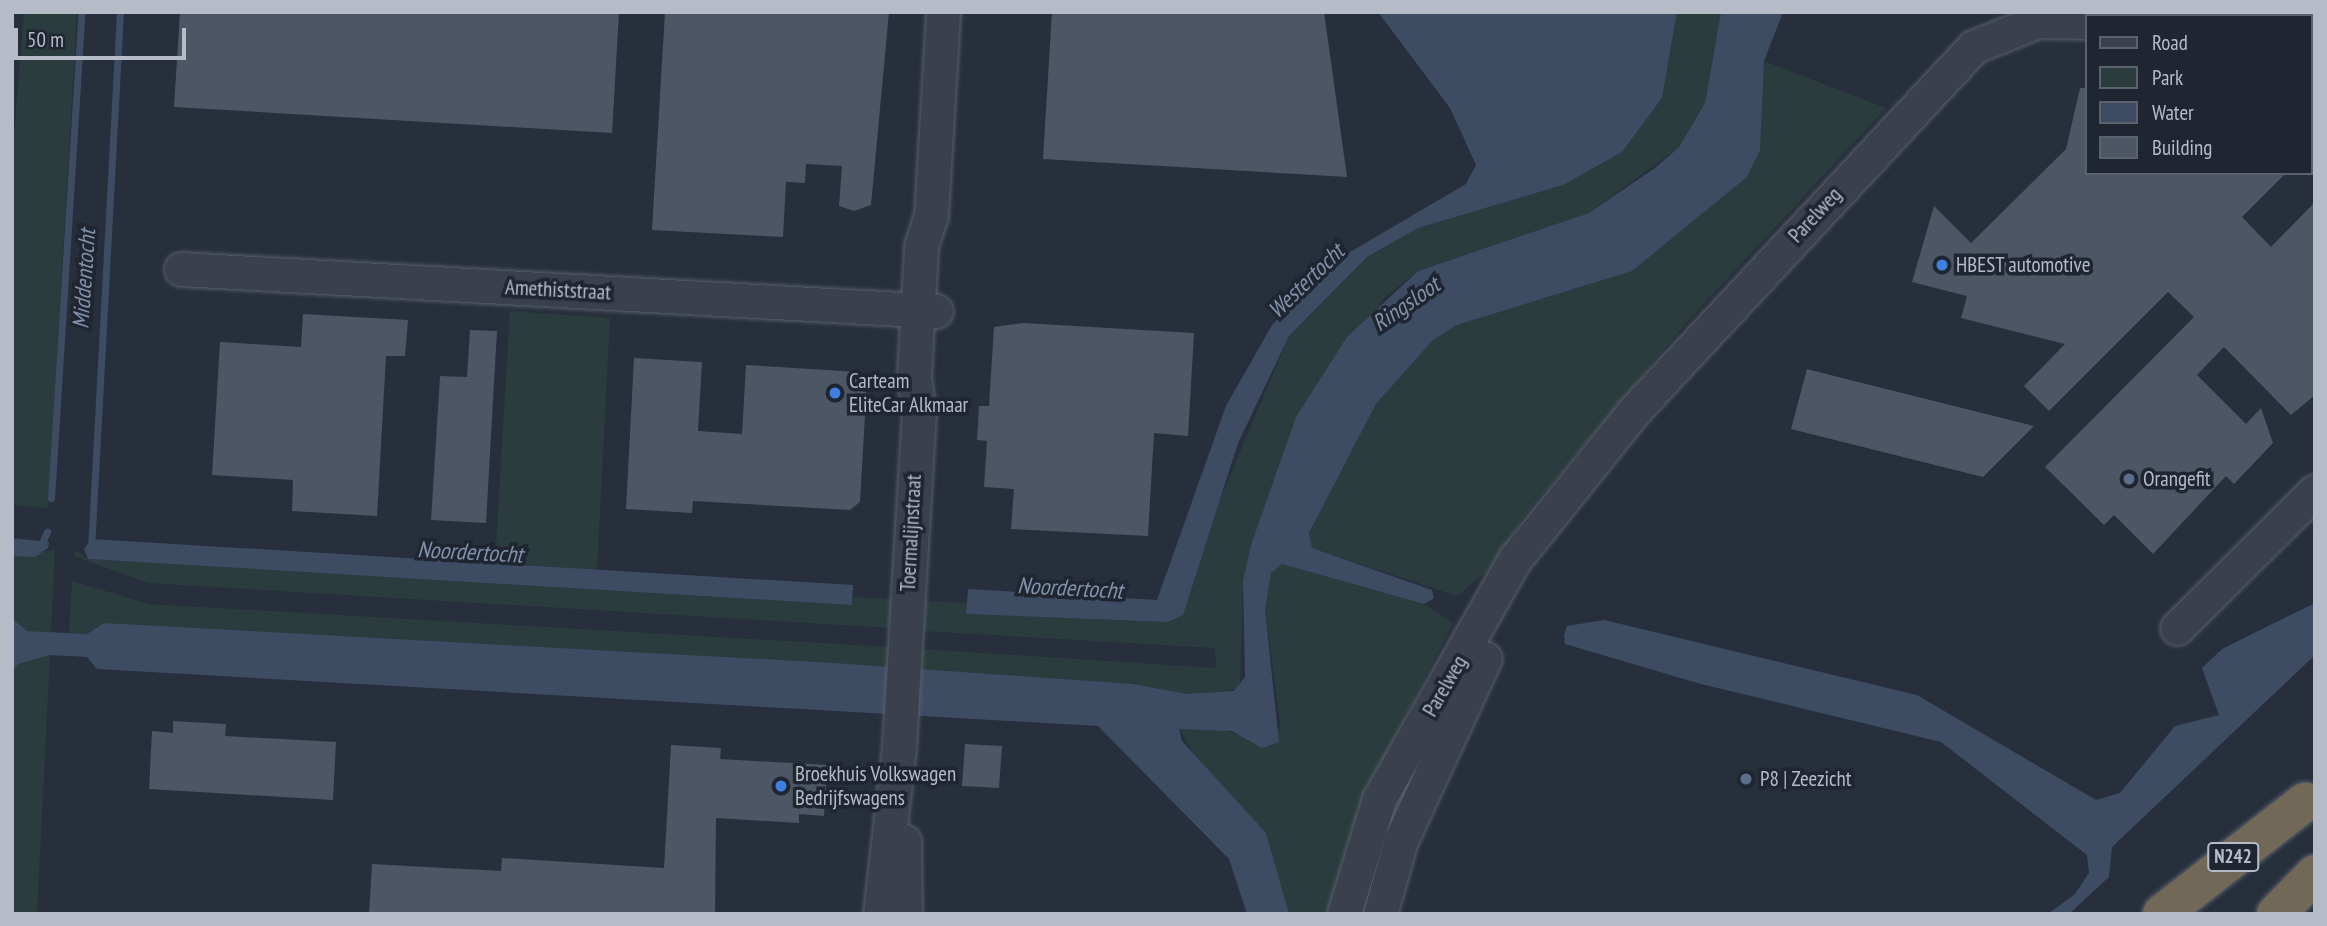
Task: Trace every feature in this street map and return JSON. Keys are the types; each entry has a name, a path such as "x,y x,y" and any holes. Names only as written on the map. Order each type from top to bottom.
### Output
{"highway":[{"name":"N242","path":"2162,914 2310,797"},
{"name":"N242","path":"2195,914 2310,797"},
{"path":"2276,914 2315,874"}],"street":[{"name":"Toermalijnstraat","path":"900,737 919,413 932,376 927,311 939,249 930,216 943,12"},
{"name":"Parelweg","path":"1344,914 1379,799 1515,559 1582,477 1704,333 1973,47 2038,21 2086,22"},
{"name":"Amethiststraat","path":"181,269 927,311"},
{"name":"Parelweg","path":"1380,914 1397,849 1455,717 1582,477"},
{"path":"2177,628 2315,491"},
{"path":"880,914 900,737"},
{"path":"900,737 905,914"}],"green space":[{"path":"24,12 77,12 48,508 12,505 12,160"},
{"path":"1677,12 1721,12 1705,103 1679,147 1589,213 1418,271 1385,297 1296,417 1243,581 1240,687 1217,695 1187,694 920,670 921,649 1216,668 1215,648 923,631 924,601 967,603 966,614 1168,622 1289,336 1367,257 1418,228 1562,185 1622,152 1662,98"},
{"path":"1764,61 1886,108 1687,322 1522,519 1495,564 1457,596 1312,548 1309,533 1376,404 1433,340 1457,325 1632,271 1747,177"},
{"path":"510,311 610,318 597,570 495,563"},
{"path":"55,550 51,632 26,631 12,618 12,556"},
{"path":"75,550 88,559 852,605 853,597 893,599 891,628 148,583 74,556"},
{"path":"1282,564 1424,604 1453,623 1358,810 1327,914 1289,914 1179,729 1210,726 1242,736 1281,730 1265,610 1271,573"},
{"path":"72,581 149,604 890,647 889,667 104,623 87,634 69,633"},
{"path":"50,655 37,914 12,914 12,673 18,664"}],"water":[{"path":"1378,12 1677,12 1662,98 1622,152 1563,185 1418,228 1367,257 1289,336 1238,443 1183,615 1168,622 966,614 968,589 1157,600 1226,406 1272,325 1328,265 1466,184 1476,165 1450,108"},
{"name":"Ringsloot","path":"1721,12 1783,12 1764,61 1760,150 1747,177 1632,271 1457,325 1433,340 1376,404 1309,533 1312,548 1432,590 1434,598 1424,604 1282,564 1271,573 1265,610 1279,742 1262,748 1232,731 1179,729 1182,741 1266,833 1289,914 1247,914 1229,859 1098,726 97,669 87,657 50,655 18,664 12,673 12,618 27,631 87,634 104,623 833,663 1132,684 1187,694 1234,691 1245,677 1243,581 1251,545 1296,417 1347,337 1418,271 1589,213 1655,168 1679,147 1705,103"},
{"path":"12,538 49,542 48,548 35,557 12,556"},
{"path":"91,539 853,585 852,605 88,559 84,549"},
{"path":"2315,603 2315,655 2112,847 2109,877 2069,914 2048,914 2075,894 2089,873 2087,855 1941,742 1701,684 1565,644 1564,635 1567,626 1604,620 1917,695 2096,800 2120,793 2175,726 2219,715 2202,668 2222,649"}],"building":[{"path":"180,12 619,12 612,133 174,107"},
{"path":"665,12 889,12 871,205 854,211 839,206 842,166 806,164 805,183 786,182 783,237 652,230"},
{"path":"1052,12 1324,12 1347,177 1043,159"},
{"path":"2080,88 2086,88 2086,175 2284,175 2242,217 2271,247 2315,202 2315,395 2291,415 2224,347 2197,375 2246,424 2261,408 2273,443 2234,484 2226,476 2153,554 2114,515 2104,525 2045,467 2194,317 2168,292 2049,411 2024,386 2065,344 1961,318 1967,296 1912,282 1934,206 1971,243 2066,149"},
{"path":"303,314 408,320 405,356 386,356 377,516 292,511 293,480 212,475 220,342 301,347"},
{"path":"1023,323 1194,333 1188,436 1154,433 1148,536 1011,529 1014,489 984,487 987,441 977,440 979,406 989,406 994,327"},
{"path":"470,330 497,331 486,523 431,520 440,376 467,377"},
{"path":"634,358 702,362 698,431 742,434 746,365 859,372 867,381 860,502 850,510 693,501 692,513 626,509"},
{"path":"1807,369 2034,426 1983,477 1791,429"},
{"path":"173,721 226,724 225,736 336,742 333,800 149,789 152,731 173,733"},
{"path":"965,744 1002,746 999,788 962,786"},
{"path":"671,745 721,748 720,759 827,765 824,816 799,814 799,823 716,818 715,914 369,914 372,864 501,871 502,858 664,868"}],"waterway":[{"name":"Middentocht","path":"51,498 82,12"},
{"name":"Middentocht","path":"91,549 120,12"},
{"name":"Middentocht","path":"40,547 47,532"}],"place":[{"name":"HBEST automotive","path":"1942,265"},
{"name":"Carteam EliteCar Alkmaar","path":"835,393"},
{"name":"Orangefit","path":"2129,479"},
{"name":"P8 | Zeezicht","path":"1746,779"},
{"name":"Broekhuis Volkswagen Bedrijfswagens","path":"781,786"}],"water label":[{"name":"Westertocht","path":"1306,281"},
{"name":"Noordertocht","path":"470,552"},
{"name":"Noordertocht","path":"1070,588"}]}
